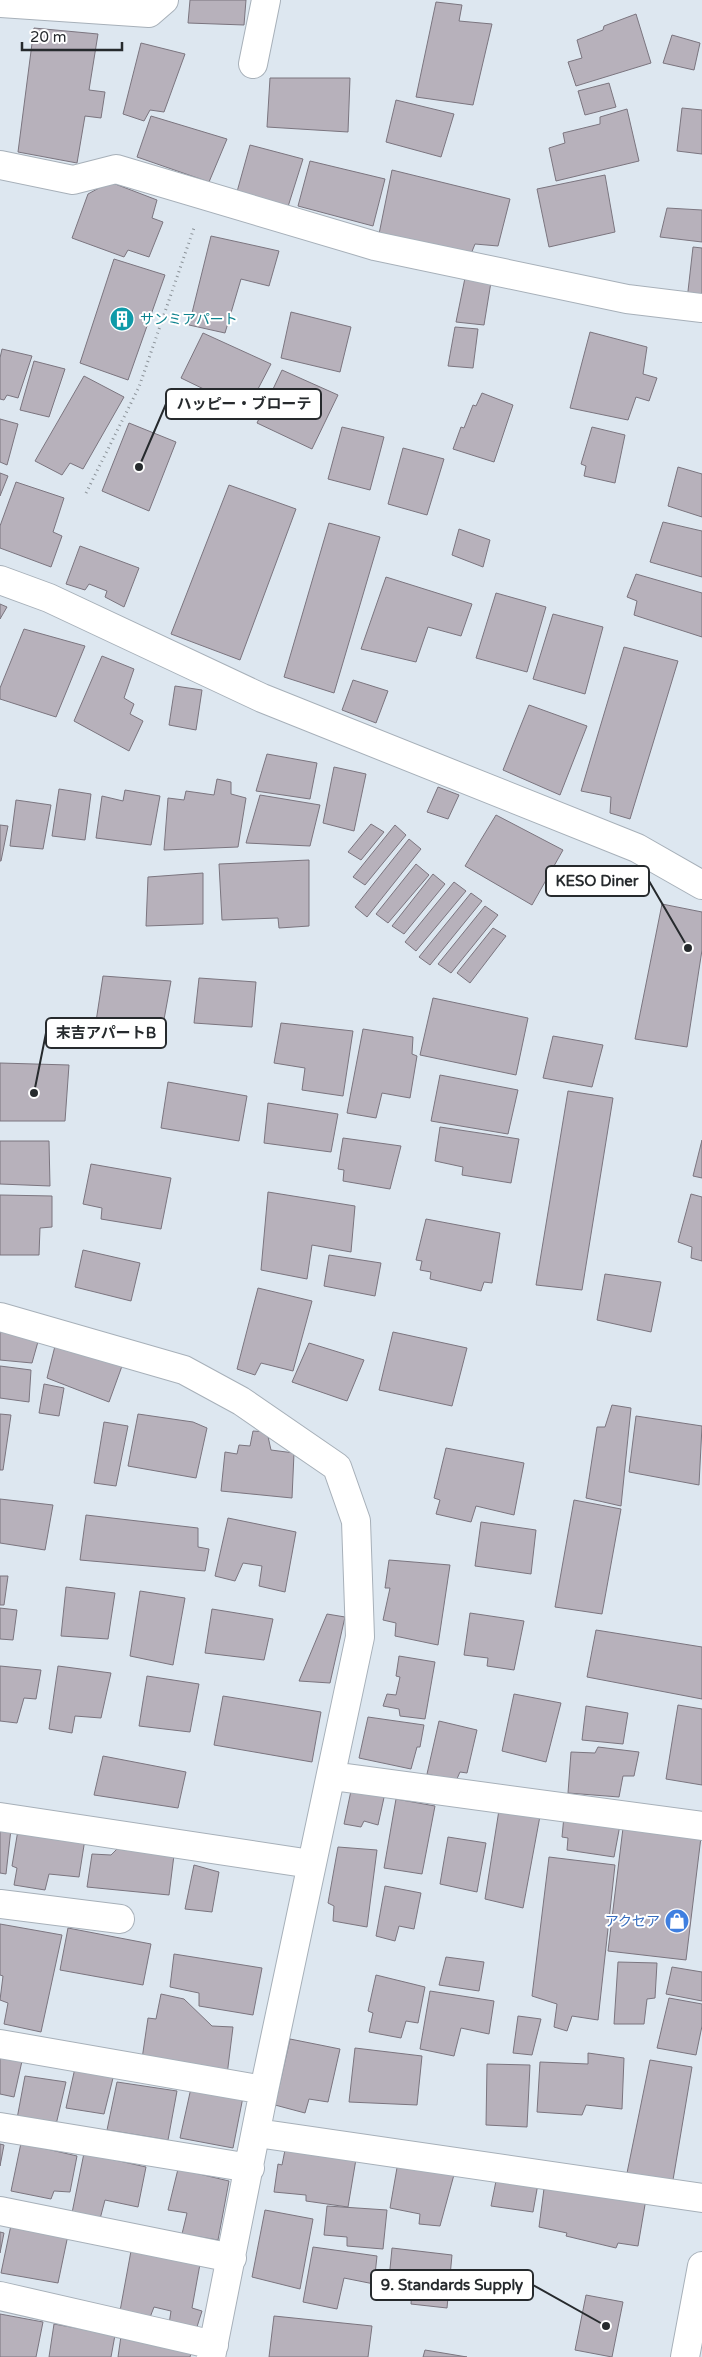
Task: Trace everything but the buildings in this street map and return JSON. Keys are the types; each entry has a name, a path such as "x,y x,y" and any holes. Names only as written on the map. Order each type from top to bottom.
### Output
{"main road":[{"path":"0,3 149,14 164,0"},
{"path":"253,64 266,0"},
{"path":"0,165 74,180 116,169 375,246 627,299 702,308"},
{"path":"0,580 49,598 262,698 637,848 702,885"},
{"path":"0,1317 184,1370 281,1426 337,1467 356,1521 360,1637 264,2090 213,2351 0,2296"},
{"path":"332,1776 702,1826"},
{"path":"0,1817 311,1864"},
{"path":"0,1904 120,1918"},
{"path":"0,2044 264,2090"},
{"path":"0,2127 250,2168"},
{"path":"257,2133 702,2198"},
{"path":"0,2211 232,2258"},
{"path":"685,2357 702,2266"}],"path":[{"path":"86,493 139,387 205,196"}],"place":[{"name":"サンミアパート","path":"122,319"},
{"name":"ハッピー・ブローテ","path":"139,467"},
{"name":"KESO Diner","path":"688,948"},
{"name":"末吉アパートB","path":"34,1093"},
{"name":"アクセア","path":"677,1921"},
{"name":"9. Standards Supply","path":"606,2326"}]}
